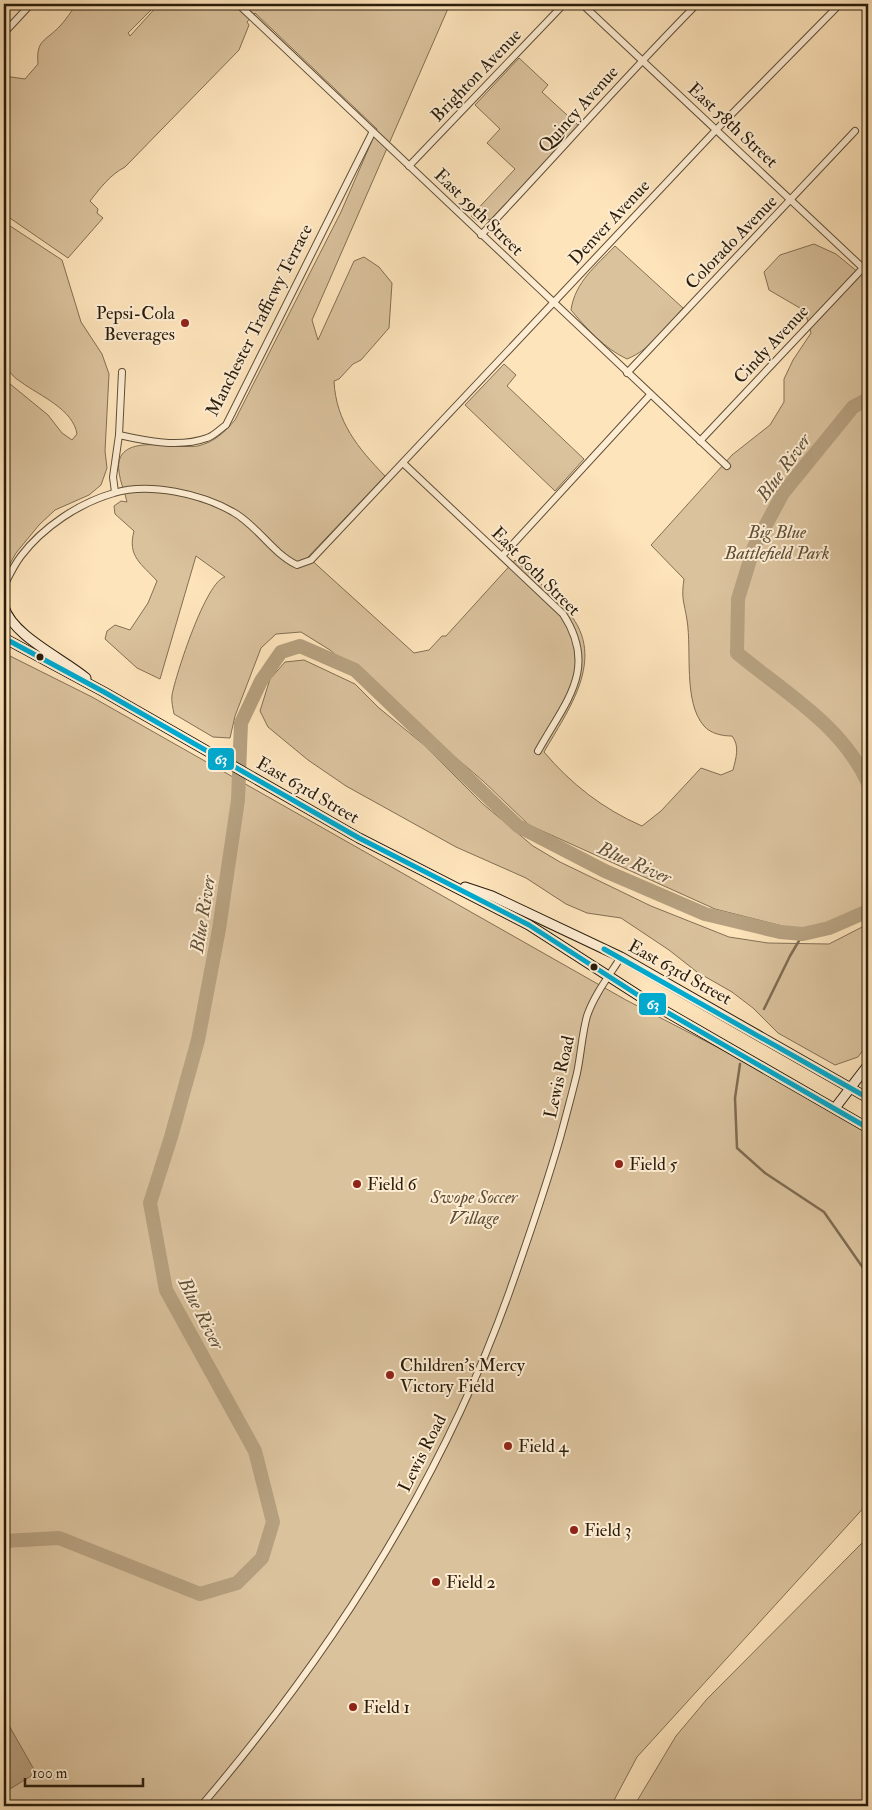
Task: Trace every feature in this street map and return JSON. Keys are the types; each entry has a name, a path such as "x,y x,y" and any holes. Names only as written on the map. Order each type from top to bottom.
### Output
{"main road":[{"path":"4,607 10,621 73,666 104,692"},
{"name":"East 63rd Street","path":"4,638 104,692 359,838 529,925 644,999 868,1128"},
{"name":"East 63rd Street","path":"441,880 492,896 621,957 868,1098"},
{"path":"835,1108 868,1065"}],"street":[{"path":"4,32 31,4"},
{"name":"East 59th Street","path":"238,4 372,133 727,466"},
{"name":"Brighton Avenue","path":"409,166 564,4"},
{"name":"East 58th Street","path":"582,4 864,268"},
{"name":"Quincy Avenue","path":"481,235 559,153 642,60 697,4"},
{"name":"Denver Avenue","path":"115,492 156,490 206,500 233,512 254,527 289,561 303,564 311,560 716,130 840,4"},
{"name":"Colorado Avenue","path":"627,373 855,131"},
{"name":"Manchester Trafficwy Terrace","path":"119,435 148,441 182,443 208,438 226,425 372,133"},
{"name":"Cindy Avenue","path":"700,441 864,268"},
{"path":"4,586 19,558 43,532 66,516 115,492 113,477 119,435 122,372"},
{"path":"502,556 650,395"},
{"name":"East 60th Street","path":"403,463 563,614 573,629 580,661 575,683 538,751"},
{"name":"Lewis Road","path":"201,1806 282,1707 346,1617 398,1532 448,1438 508,1296 560,1138 576,1074 587,1018 621,957"}],"green space":[{"name":"Big Blue Battlefield Park","path":"77,4 157,4 128,33 130,36 159,4 450,4 312,320 318,340 354,261 364,257 379,267 392,283 389,328 361,360 353,364 339,379 334,381 339,409 344,422 366,455 385,476 308,557 414,653 429,650 442,636 446,636 515,560 550,592 569,613 580,630 584,648 584,666 580,684 544,752 565,775 588,795 614,812 642,826 661,811 701,768 721,775 733,770 737,752 732,736 710,731 697,716 691,690 687,620 683,596 684,579 651,545 732,455 770,425 784,402 784,379 793,360 811,333 805,311 769,290 764,272 780,255 814,244 836,254 864,277 868,274 868,902 843,927 814,934 715,909 529,825 483,781 330,650 301,632 276,634 261,648 235,716 230,738 213,737 174,714 172,702 179,668 201,611 217,582 225,577 196,556 160,679 137,668 105,639 107,631 115,625 130,630 148,603 157,581 141,565 134,554 132,540 134,531 115,514 114,506 121,501 127,502 119,472 120,459 126,451 135,446 188,447 204,444 218,436 235,420 341,212 377,129 255,13 247,22 249,25 239,50 125,167 106,182 90,201 98,209 97,213 103,218 68,258 4,214 4,76 25,79 38,64 40,45 62,24"},
{"path":"519,58 548,85 542,92 579,126 491,219 478,222 471,216 515,169 487,143 500,129 475,105"},
{"path":"4,222 62,260 81,322 102,354 109,374 105,451 107,468 101,485 89,495 55,510 39,525 16,553 4,574 4,379 48,415 62,433 72,440 77,434 74,425 63,410 18,380 4,366"},
{"path":"615,246 683,308 651,344 627,359 604,344 571,310 577,291 587,275"},
{"path":"504,364 516,375 507,386 584,459 555,491 465,405"},
{"name":"Swope Soccer Village","path":"4,653 92,697 626,1000 835,1108 868,1129 868,1503 637,1757 611,1806 4,1806"},
{"path":"304,660 355,684 379,708 423,744 483,804 533,846 560,862 651,906 729,937 768,943 829,944 868,924 868,1043 858,1057 835,1065 778,1033 753,1008 732,992 697,972 669,950 621,918 587,913 566,904 526,878 456,847 346,786 308,760 268,727 260,711 270,679 285,662"},
{"path":"868,1537 868,1806 634,1806 676,1736 707,1699"}],"shaded area":[{"path":"7,1722 36,1773 5,1792 4,1724"}],"waterway":[{"name":"Blue River","path":"868,399 853,407 783,493 754,547 738,599 737,653 828,727 857,762 868,783"},
{"name":"Blue River","path":"4,1541 59,1538 200,1594 237,1583 262,1558 273,1522 255,1451 166,1290 150,1203 171,1137 198,1040 219,929 238,800 241,723 261,681 281,652 300,646 355,670 518,826 605,871 705,914 780,932 803,934 829,928 868,911"},
{"path":"764,1009 803,934"},
{"path":"740,1064 735,1098 737,1148 765,1173 824,1212 868,1275"}],"transit line":[{"name":"63","path":"4,638 104,692 359,838 529,925 644,999 868,1128"},
{"name":"63","path":"604,949 868,1098"}],"place":[{"name":"Pepsi-Cola Beverages","path":"185,323"},
{"name":"Field 5","path":"619,1164"},
{"name":"Field 6","path":"357,1184"},
{"name":"Children's Mercy Victory Field","path":"390,1375"},
{"name":"Field 4","path":"508,1446"},
{"name":"Field 3","path":"574,1530"},
{"name":"Field 2","path":"436,1582"},
{"name":"Field 1","path":"353,1707"}]}
